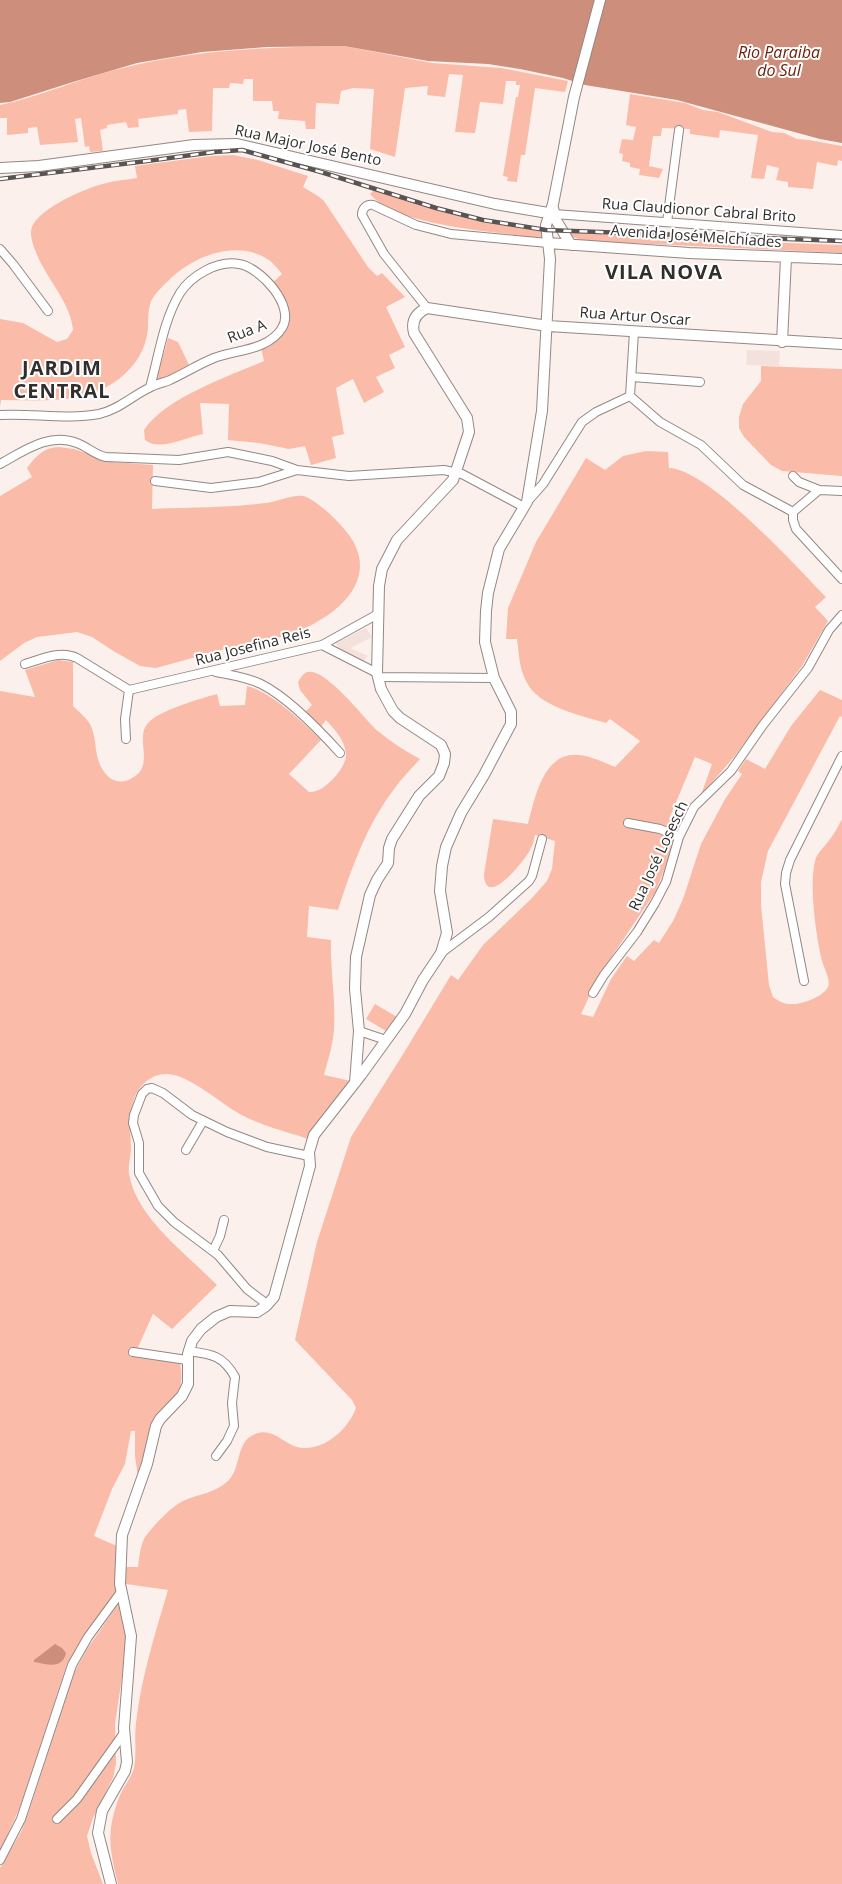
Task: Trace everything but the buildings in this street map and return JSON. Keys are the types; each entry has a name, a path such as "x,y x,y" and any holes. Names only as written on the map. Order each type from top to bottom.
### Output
{"street":[{"path":"526,505 542,411 548,326 550,259 546,230 552,211 574,97 600,0"},
{"path":"667,222 679,130"},
{"name":"Rua Major José Bento","path":"0,168 39,166 194,145 236,144 495,204 552,211"},
{"path":"355,1083 359,1031 355,989 356,957 370,895 388,864 389,848 392,839 419,796 439,776 445,754 441,745 412,727 393,711 381,689 377,675 379,586 382,569 390,551 408,527 450,485 457,472 469,426 463,411 414,333 412,326 414,318 418,313 427,308 384,254 362,215 363,210 366,206 372,205 416,225 451,234 548,243"},
{"path":"552,211 558,225 571,245"},
{"name":"Rua Claudionor Cabral Brito","path":"552,211 842,235"},
{"name":"Avenida José Melchíades","path":"548,243 786,258 842,259"},
{"path":"0,249 48,311"},
{"path":"782,342 786,258"},
{"name":"Rua A","path":"0,415 98,414 116,408 150,387 168,381 217,357 257,346 275,337 284,325 286,314 282,302 266,280 254,270 237,263 210,269 192,280 181,292 170,316 150,387"},
{"name":"Rua Artur Oscar","path":"427,308 548,326 782,342 842,344"},
{"path":"630,396 634,332"},
{"path":"632,377 700,382"},
{"path":"111,1884 98,1833 99,1822 108,1800 125,1771 127,1762 124,1733 131,1636 121,1588 121,1543 147,1464 156,1426 162,1416 182,1396 186,1388 189,1376 188,1356 196,1334 216,1317 230,1311 257,1312 268,1305 275,1293 310,1166 309,1156 315,1134 329,1118 405,1014 423,980 441,953 447,933 440,891 446,847 461,813 511,724 511,712 494,678 485,642 488,593 499,549 582,422 596,412 630,396"},
{"path":"630,396 660,422 701,445 743,485 793,512"},
{"path":"0,464 43,441 56,440 76,443 96,454 106,457 178,460 228,452 272,461 298,470 349,476 444,470 457,472 526,505"},
{"path":"155,481 211,488 259,482 298,470"},
{"path":"793,476 799,482 819,490 842,491"},
{"path":"819,490 793,512 793,522 796,529 842,579"},
{"name":"Rua Josefina Reis","path":"128,690 322,645 378,614"},
{"name":"Rua José Losesch","path":"594,993 604,975 637,932 655,903 668,875 679,837 694,807 731,771 763,725 808,668 828,630 842,615"},
{"path":"322,645 377,675 494,678"},
{"path":"25,664 62,654 69,655 78,658 128,690 125,719 126,739"},
{"path":"214,671 251,680 263,685 301,714 340,753"},
{"path":"804,981 786,884 786,873 790,860 842,756"},
{"path":"628,823 660,829 679,837"},
{"path":"441,953 489,917 529,881 542,839"},
{"path":"359,1031 386,1040"},
{"path":"268,1305 247,1289 213,1252 174,1222 156,1204 139,1173 139,1143 133,1119 142,1094 150,1088 163,1093 203,1122 266,1147 309,1156"},
{"path":"186,1150 203,1122"},
{"path":"213,1252 224,1220"},
{"path":"133,1352 188,1356 215,1355 225,1363 235,1377 232,1403 234,1426 227,1441 216,1456"},
{"path":"0,1860 21,1820 72,1665 88,1637 121,1588"},
{"path":"56,1819 77,1799 124,1733"}],"shaded area":[{"path":"344,46 432,63 501,68 568,81 565,92 535,88 525,155 521,155 517,182 507,181 508,177 503,176 516,97 518,97 520,85 516,85 516,81 506,81 503,104 480,102 475,133 455,132 463,75 449,74 445,97 427,95 428,86 405,88 395,157 370,149 374,89 353,88 341,91 339,104 316,103 315,129 306,129 305,121 278,119 279,111 273,111 272,101 253,101 253,79 244,79 243,84 230,83 229,88 213,88 212,131 189,132 186,109 178,110 178,114 138,119 139,127 128,128 126,122 107,125 107,128 100,130 103,151 90,152 89,146 85,147 81,118 75,119 78,142 40,145 37,127 28,128 28,133 7,135 7,118 0,118 0,105 135,65 213,52 265,48"},
{"path":"630,94 685,103 703,110 718,112 772,132 784,133 797,139 842,146 842,161 838,160 837,166 817,162 813,189 788,187 788,182 776,180 779,168 767,165 764,179 751,178 758,135 720,130 719,138 690,134 690,129 662,128 661,136 653,136 649,166 663,169 659,178 639,175 640,169 630,167 630,163 622,161 623,154 619,153 622,139 633,140 636,127 626,125"},
{"path":"233,155 258,160 308,176 303,187 324,201 368,267 377,276 382,273 405,297 386,307 405,347 389,355 395,368 376,377 384,392 364,403 353,379 336,388 344,434 332,437 336,458 311,465 305,446 289,449 259,443 228,440 229,404 200,403 203,434 173,443 158,445 145,440 144,430 154,418 182,398 216,381 264,361 261,348 282,333 287,326 289,313 272,283 282,274 269,260 257,254 244,251 218,252 205,257 181,270 163,286 151,301 147,336 142,350 135,363 119,379 106,387 78,397 47,400 1,400 0,407 0,319 23,323 57,342 67,339 73,330 66,305 41,263 33,244 31,231 34,223 40,216 59,202 91,188 108,182 137,178 135,166"},
{"path":"374,190 437,210 485,222 540,229 542,237 475,230 414,218 396,212 381,204 370,194"},
{"path":"566,232 842,245 842,253 586,241 575,238"},
{"path":"168,338 178,342 190,367 158,381 158,374"},
{"path":"747,350 780,351 779,366 746,365"},
{"path":"761,366 842,369 842,476 782,471 771,465 744,437 739,428 739,417 743,404 761,381"},
{"path":"54,447 74,449 113,462 153,465 152,509 224,507 252,505 299,496 309,498 331,515 353,541 359,558 359,573 354,588 333,612 303,629 282,637 236,646 156,668 140,666 92,637 77,632 37,637 24,643 0,661 0,496 32,477 27,468 40,453"},
{"path":"646,451 668,452 669,468 686,473 706,484 728,501 774,543 826,597 815,607 828,621 802,666 734,757 701,795 712,764 695,757 669,819 681,825 678,834 654,825 627,819 626,825 676,838 656,891 600,974 581,1014 593,1017 611,979 627,956 634,961 654,940 659,943 673,921 683,899 701,844 725,799 742,774 738,771 746,759 765,769 791,726 820,690 842,700 842,717 840,716 768,851 761,882 761,905 769,985 773,997 783,1003 795,1004 806,1002 822,994 828,987 829,981 822,961 816,925 813,871 817,855 842,819 842,1884 118,1884 111,1849 111,1829 120,1795 134,1768 135,1729 141,1689 168,1590 126,1584 126,1567 138,1567 143,1541 155,1525 173,1507 183,1501 218,1488 228,1481 235,1469 241,1449 249,1438 261,1432 277,1436 297,1447 316,1447 340,1432 356,1408 352,1400 295,1340 317,1242 351,1137 451,975 458,980 483,945 547,881 552,869 555,841 535,835 530,850 506,880 491,887 486,884 484,874 493,819 528,824 542,779 556,761 566,756 578,755 615,767 640,741 610,719 606,723 561,709 550,704 532,690 522,671 517,639 506,639 508,608 536,542 586,458 605,470 623,456"},
{"path":"366,628 372,637 350,648 368,656 362,662 339,650 336,643"},
{"path":"58,660 73,662 73,706 90,723 101,767 107,776 115,781 127,781 139,773 144,759 143,735 145,727 150,721 173,709 217,694 220,706 245,705 247,686 266,694 276,701 297,717 321,740 289,774 309,792 321,789 339,772 346,759 346,753 341,739 326,720 320,728 303,714 312,705 300,690 298,682 305,673 313,672 332,684 383,735 420,759 398,784 376,816 355,862 338,910 309,906 307,937 331,940 334,1029 324,1075 351,1081 308,1139 248,1118 196,1085 177,1076 162,1074 152,1078 139,1089 134,1099 130,1118 131,1148 129,1174 134,1190 152,1221 217,1285 172,1329 153,1314 134,1356 180,1363 181,1385 170,1404 138,1477 135,1456 135,1431 131,1431 125,1464 112,1489 94,1536 117,1546 116,1592 86,1632 67,1664 20,1807 0,1851 0,691 35,697 25,670"},
{"path":"375,1004 397,1017 386,1031 366,1019"},
{"path":"119,1603 125,1628 126,1650 115,1724 116,1764 113,1778 93,1818 87,1836 91,1853 103,1884 0,1884 0,1868 21,1832 29,1811 74,1673 87,1649"}],"water":[{"name":"Rio Paraiba do Sul","path":"0,0 842,0 842,143 820,139 677,100 585,85 563,78 520,69 488,64 428,61 344,46 267,47 202,52 137,63 10,102 0,103"},
{"path":"55,1644 66,1653 61,1662 49,1665 34,1662 34,1660"}],"railway":[{"path":"0,179 242,150 321,172 436,208 483,220 546,230 842,241"}],"district":[{"name":"VILA NOVA","path":"664,273"},
{"name":"JARDIM CENTRAL","path":"62,380"}]}
